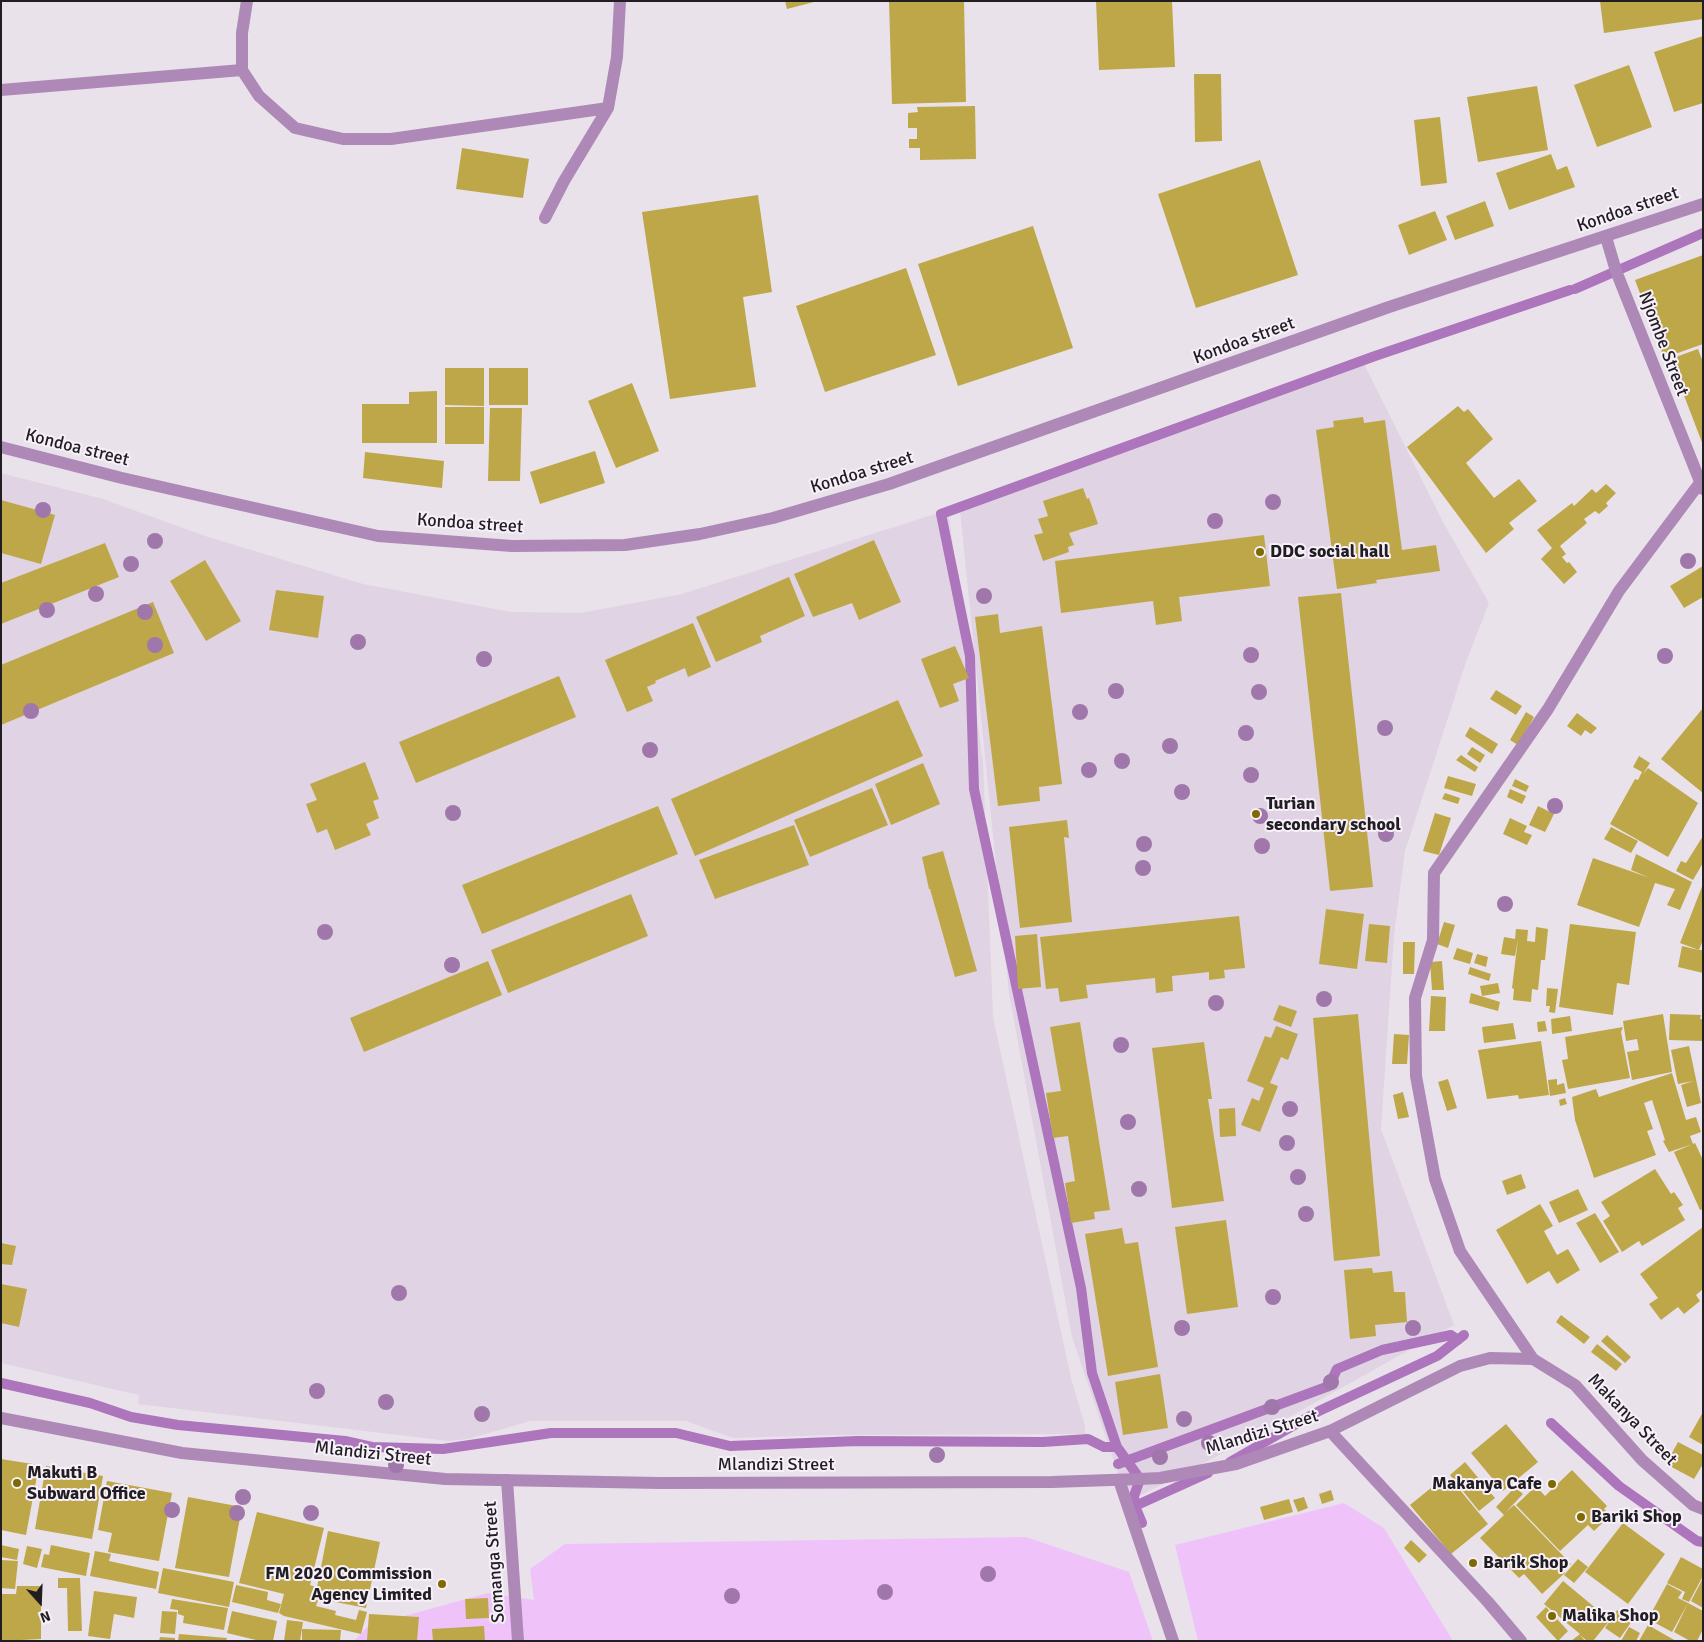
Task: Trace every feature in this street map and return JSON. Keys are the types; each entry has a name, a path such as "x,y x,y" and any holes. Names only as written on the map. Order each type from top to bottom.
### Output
{"street":[{"path":"247,1 242,33 242,70 259,96 295,128 343,139 391,140 608,108"},
{"path":"545,218 564,181 608,108 617,57 620,1"},
{"path":"1,90 242,70"},
{"name":"Kondoa street","path":"1,447 122,478 378,536 512,546 624,545 700,534 773,518 889,484 1389,307 1703,204"},
{"name":"Njombe Street","path":"1606,237 1616,271 1701,487"},
{"path":"1533,1359 1460,1252 1435,1179 1416,1076 1415,998 1433,940 1434,873 1548,709 1619,591 1701,487"},
{"name":"Mlandizi Street","path":"1,1418 182,1453 445,1479 669,1483 1119,1480 1160,1478 1236,1464 1330,1431 1460,1366 1490,1358 1533,1359"},
{"name":"Makanya Street","path":"1533,1359 1575,1385 1642,1460 1693,1505 1703,1510"},
{"path":"1330,1431 1488,1602 1521,1641"},
{"name":"Somanga Street","path":"507,1480 518,1641"},
{"path":"1119,1480 1173,1641"}],"shaded area":[{"path":"1364,364 1443,522 1489,603 1466,662 1405,851 1394,935 1381,1129 1454,1325 1248,1440 1128,1502 1072,1337 1009,993 960,510"},
{"path":"1,473 103,499 205,536 363,584 511,612 581,613 682,594 948,510 983,762 993,1017 1071,1378 1085,1426 1085,1434 833,1435 733,1438 686,1421 530,1421 468,1439 449,1441 138,1404 139,1395 1,1363"},
{"path":"1344,1503 1384,1528 1453,1641 1198,1641 1175,1545"},
{"path":"1026,1537 1129,1572 1153,1641 354,1641 368,1626 488,1593 534,1600 530,1569 565,1544"}],"building":[{"path":"785,1 814,1 814,2 787,9"},
{"path":"889,1 964,1 966,102 892,104"},
{"path":"1096,1 1172,1 1175,67 1099,70"},
{"path":"1600,1 1703,1 1703,19 1604,33"},
{"path":"1703,36 1703,103 1674,112 1654,52"},
{"path":"1629,65 1652,127 1597,147 1574,85"},
{"path":"1194,74 1221,74 1222,141 1195,142"},
{"path":"1537,86 1548,150 1478,162 1467,97"},
{"path":"975,106 976,159 920,160 920,148 909,148 909,139 917,139 917,128 908,128 908,113 918,112 917,107"},
{"path":"1440,117 1447,183 1421,186 1414,120"},
{"path":"462,148 529,159 523,198 456,189"},
{"path":"1551,154 1557,170 1567,166 1575,187 1509,210 1496,173"},
{"path":"1260,160 1298,275 1196,308 1158,194"},
{"path":"758,195 772,292 743,297 756,387 670,399 642,212"},
{"path":"1485,201 1494,226 1455,240 1446,216"},
{"path":"1435,211 1447,240 1409,255 1398,225"},
{"path":"1033,226 1073,348 958,386 918,264"},
{"path":"1703,255 1703,344 1664,358 1635,280"},
{"path":"906,268 936,355 825,392 796,306"},
{"path":"1698,349 1703,362 1703,445 1670,359"},
{"path":"445,368 484,368 484,406 445,405"},
{"path":"489,368 528,368 528,405 489,405"},
{"path":"632,383 659,451 616,468 588,401"},
{"path":"437,391 437,443 362,443 362,404 409,404 409,392"},
{"path":"1458,406 1464,412 1468,409 1493,439 1466,463 1494,498 1519,479 1537,501 1509,523 1514,529 1486,553 1407,447"},
{"path":"445,407 484,407 484,444 445,444"},
{"path":"490,408 522,408 520,481 488,481"},
{"path":"1363,417 1364,423 1385,420 1402,550 1436,545 1440,571 1376,580 1377,583 1337,589 1316,430 1334,427 1333,421"},
{"path":"595,451 605,483 540,504 530,472"},
{"path":"365,452 444,461 442,488 363,478"},
{"path":"1606,484 1616,493 1606,503 1608,506 1599,514 1595,511 1584,519 1587,523 1560,546 1566,554 1562,557 1577,572 1564,584 1541,559 1552,548 1537,530 1572,503 1574,506 1592,489 1596,493"},
{"path":"1083,488 1087,499 1089,498 1098,524 1069,533 1074,545 1068,547 1069,552 1043,561 1034,535 1043,533 1038,519 1048,516 1043,501"},
{"path":"1,500 55,515 41,564 1,553"},
{"path":"1264,535 1270,586 1179,597 1182,621 1156,625 1153,601 1061,613 1055,561"},
{"path":"874,540 901,602 859,620 852,603 813,617 794,574"},
{"path":"105,543 119,577 1,624 1,583"},
{"path":"205,560 241,621 206,641 170,581"},
{"path":"1703,566 1703,597 1684,608 1670,586"},
{"path":"789,577 805,616 760,636 762,642 716,662 696,617"},
{"path":"276,590 324,596 318,638 269,630"},
{"path":"1341,593 1373,887 1330,891 1298,597"},
{"path":"153,602 174,653 1,725 1,665"},
{"path":"998,614 1000,633 1042,626 1062,784 1039,787 1040,801 998,806 975,617"},
{"path":"693,623 711,667 688,677 685,668 655,681 656,683 647,687 653,701 627,712 605,660"},
{"path":"955,646 969,678 953,684 959,701 940,708 921,659"},
{"path":"559,676 576,717 416,783 399,742"},
{"path":"1496,690 1522,706 1516,715 1490,699"},
{"path":"898,700 923,756 695,856 671,799"},
{"path":"1703,708 1703,793 1661,759"},
{"path":"1526,712 1534,717 1518,745 1510,740"},
{"path":"1577,713 1597,728 1591,734 1585,730 1581,736 1567,726"},
{"path":"1470,727 1498,744 1492,754 1465,736"},
{"path":"1472,747 1485,755 1480,763 1467,754"},
{"path":"1461,755 1478,767 1475,772 1456,760"},
{"path":"1639,756 1650,763 1643,774 1648,768 1698,803 1668,857 1610,824 1635,779 1638,780 1642,772 1633,767"},
{"path":"365,762 379,799 373,801 379,818 366,824 371,835 335,850 327,829 317,833 306,804 317,800 310,784"},
{"path":"923,763 940,804 891,825 875,784"},
{"path":"1448,776 1476,784 1472,796 1444,788"},
{"path":"1515,779 1529,786 1526,792 1512,786"},
{"path":"872,788 888,825 810,857 794,820"},
{"path":"1510,789 1526,796 1522,804 1507,797"},
{"path":"1445,793 1460,798 1458,804 1442,799"},
{"path":"658,806 678,854 482,934 462,885"},
{"path":"1538,806 1554,814 1545,832 1529,825"},
{"path":"1435,813 1451,818 1439,855 1423,851"},
{"path":"1510,818 1527,826 1524,832 1532,835 1527,845 1503,834"},
{"path":"1067,820 1069,838 1064,837 1072,922 1020,928 1009,827"},
{"path":"794,825 809,865 715,899 699,860"},
{"path":"1611,827 1638,841 1631,853 1604,839"},
{"path":"1703,836 1703,863 1693,880 1676,871 1681,861 1686,863"},
{"path":"943,851 977,971 955,977 929,889 922,857"},
{"path":"1636,854 1692,882 1680,910 1667,905 1675,889 1655,883 1639,927 1577,905 1593,858 1650,878 1631,870"},
{"path":"1703,884 1703,940 1699,950 1680,943"},
{"path":"631,894 648,936 508,993 491,950"},
{"path":"1326,909 1364,914 1357,969 1319,964"},
{"path":"1239,916 1245,968 1224,970 1225,978 1209,980 1209,972 1172,976 1173,991 1156,993 1155,978 1086,985 1088,998 1060,1002 1058,988 1046,989 1040,937"},
{"path":"1444,922 1455,925 1448,948 1437,944"},
{"path":"1369,924 1390,926 1387,963 1365,961"},
{"path":"1570,924 1636,932 1629,985 1617,983 1613,1015 1559,1007"},
{"path":"1536,927 1548,929 1545,960 1541,960 1538,990 1532,989 1531,1002 1513,1000 1514,989 1512,988 1518,939 1515,956 1501,954 1504,937 1515,939 1516,929 1528,930 1527,941 1535,942"},
{"path":"1037,934 1041,987 1018,989 1015,936"},
{"path":"1403,942 1415,942 1414,974 1403,974"},
{"path":"1682,946 1703,950 1703,973 1678,967"},
{"path":"1457,948 1473,953 1470,964 1453,959"},
{"path":"1477,954 1488,957 1486,967 1474,963"},
{"path":"488,961 502,995 364,1052 350,1018"},
{"path":"1442,961 1444,990 1432,990 1430,962"},
{"path":"1470,967 1491,974 1489,981 1468,974"},
{"path":"1498,983 1500,993 1482,996 1480,986"},
{"path":"1547,988 1558,989 1555,1013 1549,1012 1550,1006 1546,1006"},
{"path":"1471,993 1500,1002 1498,1011 1469,1003"},
{"path":"1431,996 1446,997 1445,1031 1429,1031"},
{"path":"1279,1005 1297,1011 1291,1027 1273,1020"},
{"path":"1358,1014 1380,1256 1334,1261 1313,1018"},
{"path":"1663,1014 1672,1072 1632,1080 1627,1052 1639,1050 1637,1039 1626,1041 1623,1021"},
{"path":"1670,1014 1701,1015 1700,1019 1703,1019 1703,1041 1669,1040"},
{"path":"1570,1016 1572,1031 1552,1034 1551,1019"},
{"path":"1545,1021 1547,1031 1538,1032 1537,1022"},
{"path":"1080,1022 1110,1210 1094,1212 1095,1219 1071,1223 1065,1183 1075,1181 1068,1136 1053,1138 1046,1093 1061,1091 1050,1027"},
{"path":"1513,1023 1516,1039 1484,1043 1482,1027"},
{"path":"1276,1026 1298,1034 1288,1060 1281,1057 1270,1083 1278,1086 1260,1132 1241,1125 1252,1098 1259,1101 1264,1088 1247,1081 1265,1036 1271,1038"},
{"path":"1623,1027 1621,1032 1630,1078 1568,1089 1562,1060 1568,1059 1565,1037"},
{"path":"1394,1034 1409,1035 1407,1064 1392,1064"},
{"path":"1541,1041 1549,1095 1519,1099 1518,1095 1487,1099 1478,1050"},
{"path":"1204,1042 1212,1099 1208,1099 1224,1201 1172,1208 1152,1048"},
{"path":"1689,1046 1701,1103 1687,1107 1681,1085 1693,1081 1678,1084 1671,1050"},
{"path":"1672,1073 1686,1120 1696,1117 1701,1132 1690,1136 1693,1144 1669,1152 1663,1141 1665,1140 1652,1100 1644,1103 1653,1129 1647,1131 1656,1155 1594,1178 1575,1120 1572,1097 1596,1089 1599,1097"},
{"path":"1448,1079 1457,1108 1447,1111 1438,1082"},
{"path":"1557,1079 1557,1085 1564,1083 1566,1093 1550,1096 1548,1080"},
{"path":"1403,1092 1409,1117 1398,1119 1393,1095"},
{"path":"1565,1098 1567,1104 1560,1106 1559,1100"},
{"path":"1235,1108 1236,1136 1220,1137 1219,1109"},
{"path":"1695,1143 1703,1160 1703,1209 1700,1210 1674,1152"},
{"path":"1655,1169 1671,1194 1674,1192 1683,1205 1678,1208 1685,1220 1642,1246 1639,1241 1622,1252 1603,1221 1610,1216 1601,1202"},
{"path":"1521,1174 1526,1188 1507,1195 1502,1181"},
{"path":"1578,1189 1588,1210 1559,1223 1549,1202"},
{"path":"1540,1204 1553,1226 1544,1231 1557,1255 1568,1249 1580,1270 1557,1284 1549,1271 1527,1284 1496,1230"},
{"path":"1595,1213 1619,1252 1600,1263 1576,1223"},
{"path":"1226,1220 1238,1307 1187,1314 1175,1227"},
{"path":"1703,1227 1703,1289 1696,1295 1700,1301 1684,1314 1678,1307 1661,1320 1649,1304 1658,1298 1640,1274"},
{"path":"1122,1228 1125,1244 1138,1242 1158,1367 1108,1376 1085,1234"},
{"path":"1,1243 16,1246 12,1265 1,1264"},
{"path":"1372,1268 1373,1273 1392,1271 1394,1292 1405,1292 1407,1322 1375,1325 1376,1336 1350,1339 1344,1270"},
{"path":"1,1284 27,1289 19,1327 1,1323"},
{"path":"1561,1315 1590,1337 1584,1344 1556,1322"},
{"path":"1607,1335 1631,1357 1625,1363 1601,1341"},
{"path":"1597,1344 1622,1364 1616,1371 1591,1352"},
{"path":"1160,1374 1168,1428 1123,1435 1115,1382"},
{"path":"1703,1412 1703,1445 1689,1437"},
{"path":"1506,1424 1538,1462 1503,1491 1471,1453"},
{"path":"1678,1442 1703,1455 1703,1464 1694,1479 1666,1464"},
{"path":"1,1459 39,1465 26,1535 1,1530"},
{"path":"1465,1462 1495,1498 1479,1511 1450,1475"},
{"path":"46,1466 103,1476 92,1539 35,1529"},
{"path":"1572,1470 1607,1506 1604,1509 1611,1515 1594,1531 1588,1525 1560,1551 1516,1505 1536,1486 1545,1496"},
{"path":"1450,1478 1488,1524 1451,1554 1410,1505 1442,1479 1445,1482"},
{"path":"107,1481 172,1493 159,1561 108,1552 112,1533 98,1530"},
{"path":"1515,1487 1523,1494 1506,1512 1514,1505 1571,1564 1563,1571 1565,1573 1542,1594 1524,1574 1519,1578 1480,1538 1504,1515 1496,1507"},
{"path":"1331,1490 1334,1500 1322,1504 1319,1494"},
{"path":"188,1497 242,1507 229,1577 175,1568"},
{"path":"1304,1497 1308,1508 1298,1512 1293,1500"},
{"path":"1289,1499 1293,1512 1264,1520 1260,1507"},
{"path":"257,1512 324,1528 310,1585 316,1587 313,1599 318,1600 316,1606 336,1611 335,1615 356,1620 359,1610 367,1612 361,1634 284,1616 279,1613 284,1594 239,1583"},
{"path":"1623,1523 1665,1554 1628,1604 1585,1572"},
{"path":"328,1531 380,1542 366,1608 315,1598"},
{"path":"1411,1540 1427,1555 1419,1563 1404,1548"},
{"path":"1,1545 19,1549 17,1560 1,1557"},
{"path":"51,1545 90,1553 86,1576 41,1567 44,1554 49,1555"},
{"path":"27,1546 42,1549 37,1568 23,1564"},
{"path":"95,1551 111,1554 109,1561 159,1572 156,1589 90,1576"},
{"path":"1681,1557 1703,1569 1703,1576 1689,1602 1682,1599 1685,1592 1667,1583"},
{"path":"1578,1559 1588,1567 1574,1583 1564,1575"},
{"path":"1,1560 18,1561 15,1589 1,1588"},
{"path":"163,1568 234,1582 229,1607 158,1593"},
{"path":"58,1578 80,1578 82,1631 68,1631 67,1588 58,1588"},
{"path":"1703,1578 1703,1608 1691,1601"},
{"path":"1563,1581 1610,1620 1593,1641 1587,1641 1580,1635 1585,1641 1571,1641 1580,1634 1544,1604"},
{"path":"1667,1584 1682,1592 1678,1598 1688,1603 1672,1632 1648,1619"},
{"path":"236,1585 268,1592 267,1600 281,1604 278,1613 232,1602"},
{"path":"17,1586 41,1586 41,1639 1,1641 1,1594 16,1594"},
{"path":"94,1591 137,1597 134,1618 114,1614 110,1639 88,1636"},
{"path":"488,1598 489,1618 466,1619 465,1599"},
{"path":"172,1599 228,1608 224,1630 183,1623 184,1616 178,1614 178,1610 170,1609"},
{"path":"1688,1603 1703,1611 1703,1629 1697,1641 1690,1641 1674,1632"},
{"path":"1546,1607 1568,1631 1558,1641 1536,1617"},
{"path":"1617,1610 1632,1621 1620,1638 1605,1628"},
{"path":"162,1611 177,1612 175,1634 160,1633"},
{"path":"232,1611 277,1621 273,1641 260,1641 227,1633"},
{"path":"369,1614 419,1617 417,1641 367,1640"},
{"path":"287,1620 303,1622 300,1641 284,1641"},
{"path":"1648,1625 1676,1641 1639,1641"},
{"path":"484,1626 485,1641 433,1641 432,1629"},
{"path":"1629,1627 1640,1633 1636,1641 1621,1641"},
{"path":"302,1629 341,1630 340,1641 302,1641"},
{"path":"179,1634 227,1638 226,1641 178,1641"},
{"path":"160,1637 175,1638 175,1641 159,1641"}],"waterway":[{"path":"1575,289 1703,233"},
{"path":"1142,1523 1135,1506 1134,1496 1140,1479 1117,1447 1092,1373 1081,1288 974,789 970,656 941,514 1375,356 1570,290"},
{"path":"1118,1464 1329,1386 1337,1369 1382,1350 1451,1335 1458,1340"},
{"path":"1230,1462 1319,1411 1437,1356 1464,1335"},
{"path":"1,1383 90,1403 131,1417 178,1425 345,1441 372,1447 443,1449 551,1433 676,1433 730,1446 858,1441 1043,1442 1088,1439 1104,1447 1117,1447"},
{"path":"1551,1423 1619,1486 1697,1541 1703,1542"},
{"path":"1135,1506 1208,1473"}],"place":[{"name":"DDC social hall","path":"1260,552"},
{"name":"Turian secondary school","path":"1256,814"},
{"name":"Makuti B Subward Office","path":"17,1483"},
{"name":"Makanya Cafe","path":"1552,1484"},
{"name":"Bariki Shop","path":"1581,1517"},
{"name":"Barik Shop","path":"1473,1563"},
{"name":"FM 2020 Commission Agency Limited","path":"442,1584"},
{"name":"Malika Shop","path":"1552,1616"}]}
